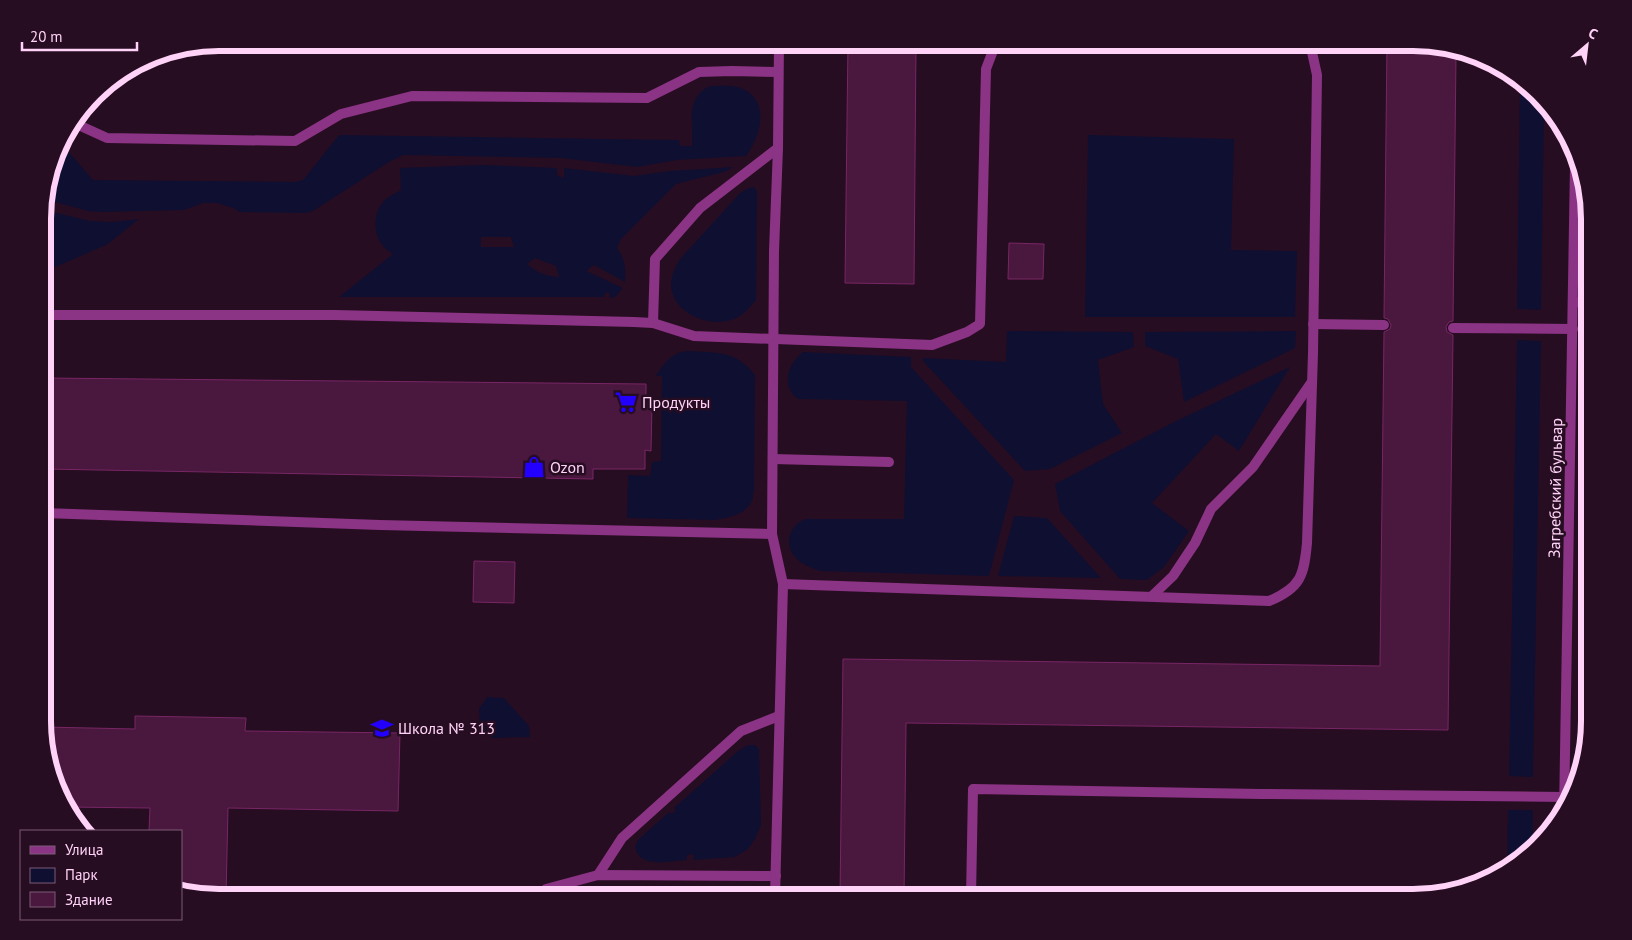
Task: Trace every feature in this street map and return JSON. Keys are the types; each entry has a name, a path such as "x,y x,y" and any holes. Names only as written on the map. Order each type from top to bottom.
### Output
{"street":[{"path":"51,315 335,315 653,323 694,336 932,345 967,332 980,324 986,69 993,51"},
{"path":"784,584 1269,601 1285,595 1300,579 1304,569 1307,543 1318,75 1312,51"},
{"path":"775,889 784,584 772,534 774,251 778,148 779,52"},
{"path":"79,125 107,138 295,141 341,114 412,96 647,98 699,72 732,70 778,72"},
{"path":"653,323 655,259 700,208 778,148"},
{"name":"Загребский бульвар","path":"1564,793 1575,175"},
{"path":"1573,302 1580,302"},
{"path":"1313,324 1384,325"},
{"path":"1453,328 1573,329"},
{"path":"1152,596 1173,576 1195,543 1212,509 1253,467 1312,382"},
{"path":"773,459 889,462"},
{"path":"51,513 370,525 772,534"},
{"path":"598,875 622,838 741,731 779,716"},
{"path":"971,888 973,788 1251,794 1562,797"},
{"path":"546,888 598,875 776,876"}],"green space":[{"path":"710,86 738,87 748,92 755,99 759,108 759,128 752,147 746,156 677,160 637,167 561,158 403,155 313,211 306,213 240,212 217,203 203,203 184,210 102,212 88,211 53,201 57,175 67,150 93,180 296,182 303,180 339,135 679,140 680,146 692,146 693,104 696,97"},
{"path":"1520,90 1532,100 1544,114 1541,310 1517,309"},
{"path":"1088,135 1234,139 1231,250 1297,251 1295,317 1085,317"},
{"path":"482,165 557,168 557,175 564,178 564,168 634,176 670,171 734,167 724,172 676,184 621,239 617,248 624,264 625,282 594,265 586,271 623,288 615,297 610,298 609,292 605,293 604,297 339,297 393,254 380,242 376,231 376,219 382,203 388,197 401,190 400,168","holes":["481,237 511,237 514,247 481,247","535,258 556,266 559,277 542,274 534,270 527,264"]},
{"path":"754,187 757,191 756,300 740,316 731,320 711,321 691,315 682,309 672,292 672,279 676,267 680,259 740,193"},
{"path":"52,212 90,221 112,222 139,219 108,244 51,269"},
{"path":"1007,331 1133,332 1134,347 1098,360 1103,404 1122,433 1050,469 1025,471 923,361 923,358 1006,362"},
{"path":"1296,331 1295,348 1184,402 1178,359 1145,346 1145,332"},
{"path":"1517,340 1541,341 1533,777 1509,776"},
{"path":"688,351 725,354 741,361 755,375 754,491 752,502 740,513 715,520 627,518 628,475 650,476 652,462 661,461 662,376 656,376 669,359 677,354"},
{"path":"803,352 911,357 911,367 1014,480 989,576 820,571 803,564 795,557 789,547 789,541 792,530 800,521 806,519 904,519 907,401 798,399 789,388 788,375 793,362"},
{"path":"1290,367 1239,451 1216,434 1152,503 1189,531 1164,567 1147,580 1120,579 1060,511 1055,484 1174,422"},
{"path":"1014,516 1047,518 1101,578 998,576"},
{"path":"487,697 504,698 529,726 530,737 493,738 480,729 479,709"},
{"path":"748,745 755,745 759,749 761,825 748,849 735,857 694,860 693,854 687,855 687,860 664,862 648,861 642,858 635,847 638,840 669,812 672,814 676,810 674,808 738,751"},
{"path":"1508,810 1533,810 1533,838 1507,860"}],"building":[{"path":"848,51 916,51 914,284 845,283"},
{"path":"1387,51 1413,51 1456,57 1453,321 1449,322 1446,327 1447,332 1453,335 1448,730 906,723 904,888 840,888 843,659 1380,666 1384,332 1390,329 1391,325 1388,319 1384,318"},
{"path":"1009,243 1044,244 1043,279 1008,279"},
{"path":"51,378 646,384 646,404 652,404 651,451 645,450 645,469 593,469 593,479 51,469"},
{"path":"474,561 515,562 514,603 473,602"},
{"path":"135,716 246,718 245,731 400,733 398,811 228,808 226,889 182,884 182,830 149,830 150,808 75,807 60,775 54,754 52,727 135,729"}],"place":[{"name":"Продукты","path":"626,402"},
{"name":"Ozon","path":"534,467"},
{"name":"Школа № 313","path":"382,728"}]}
